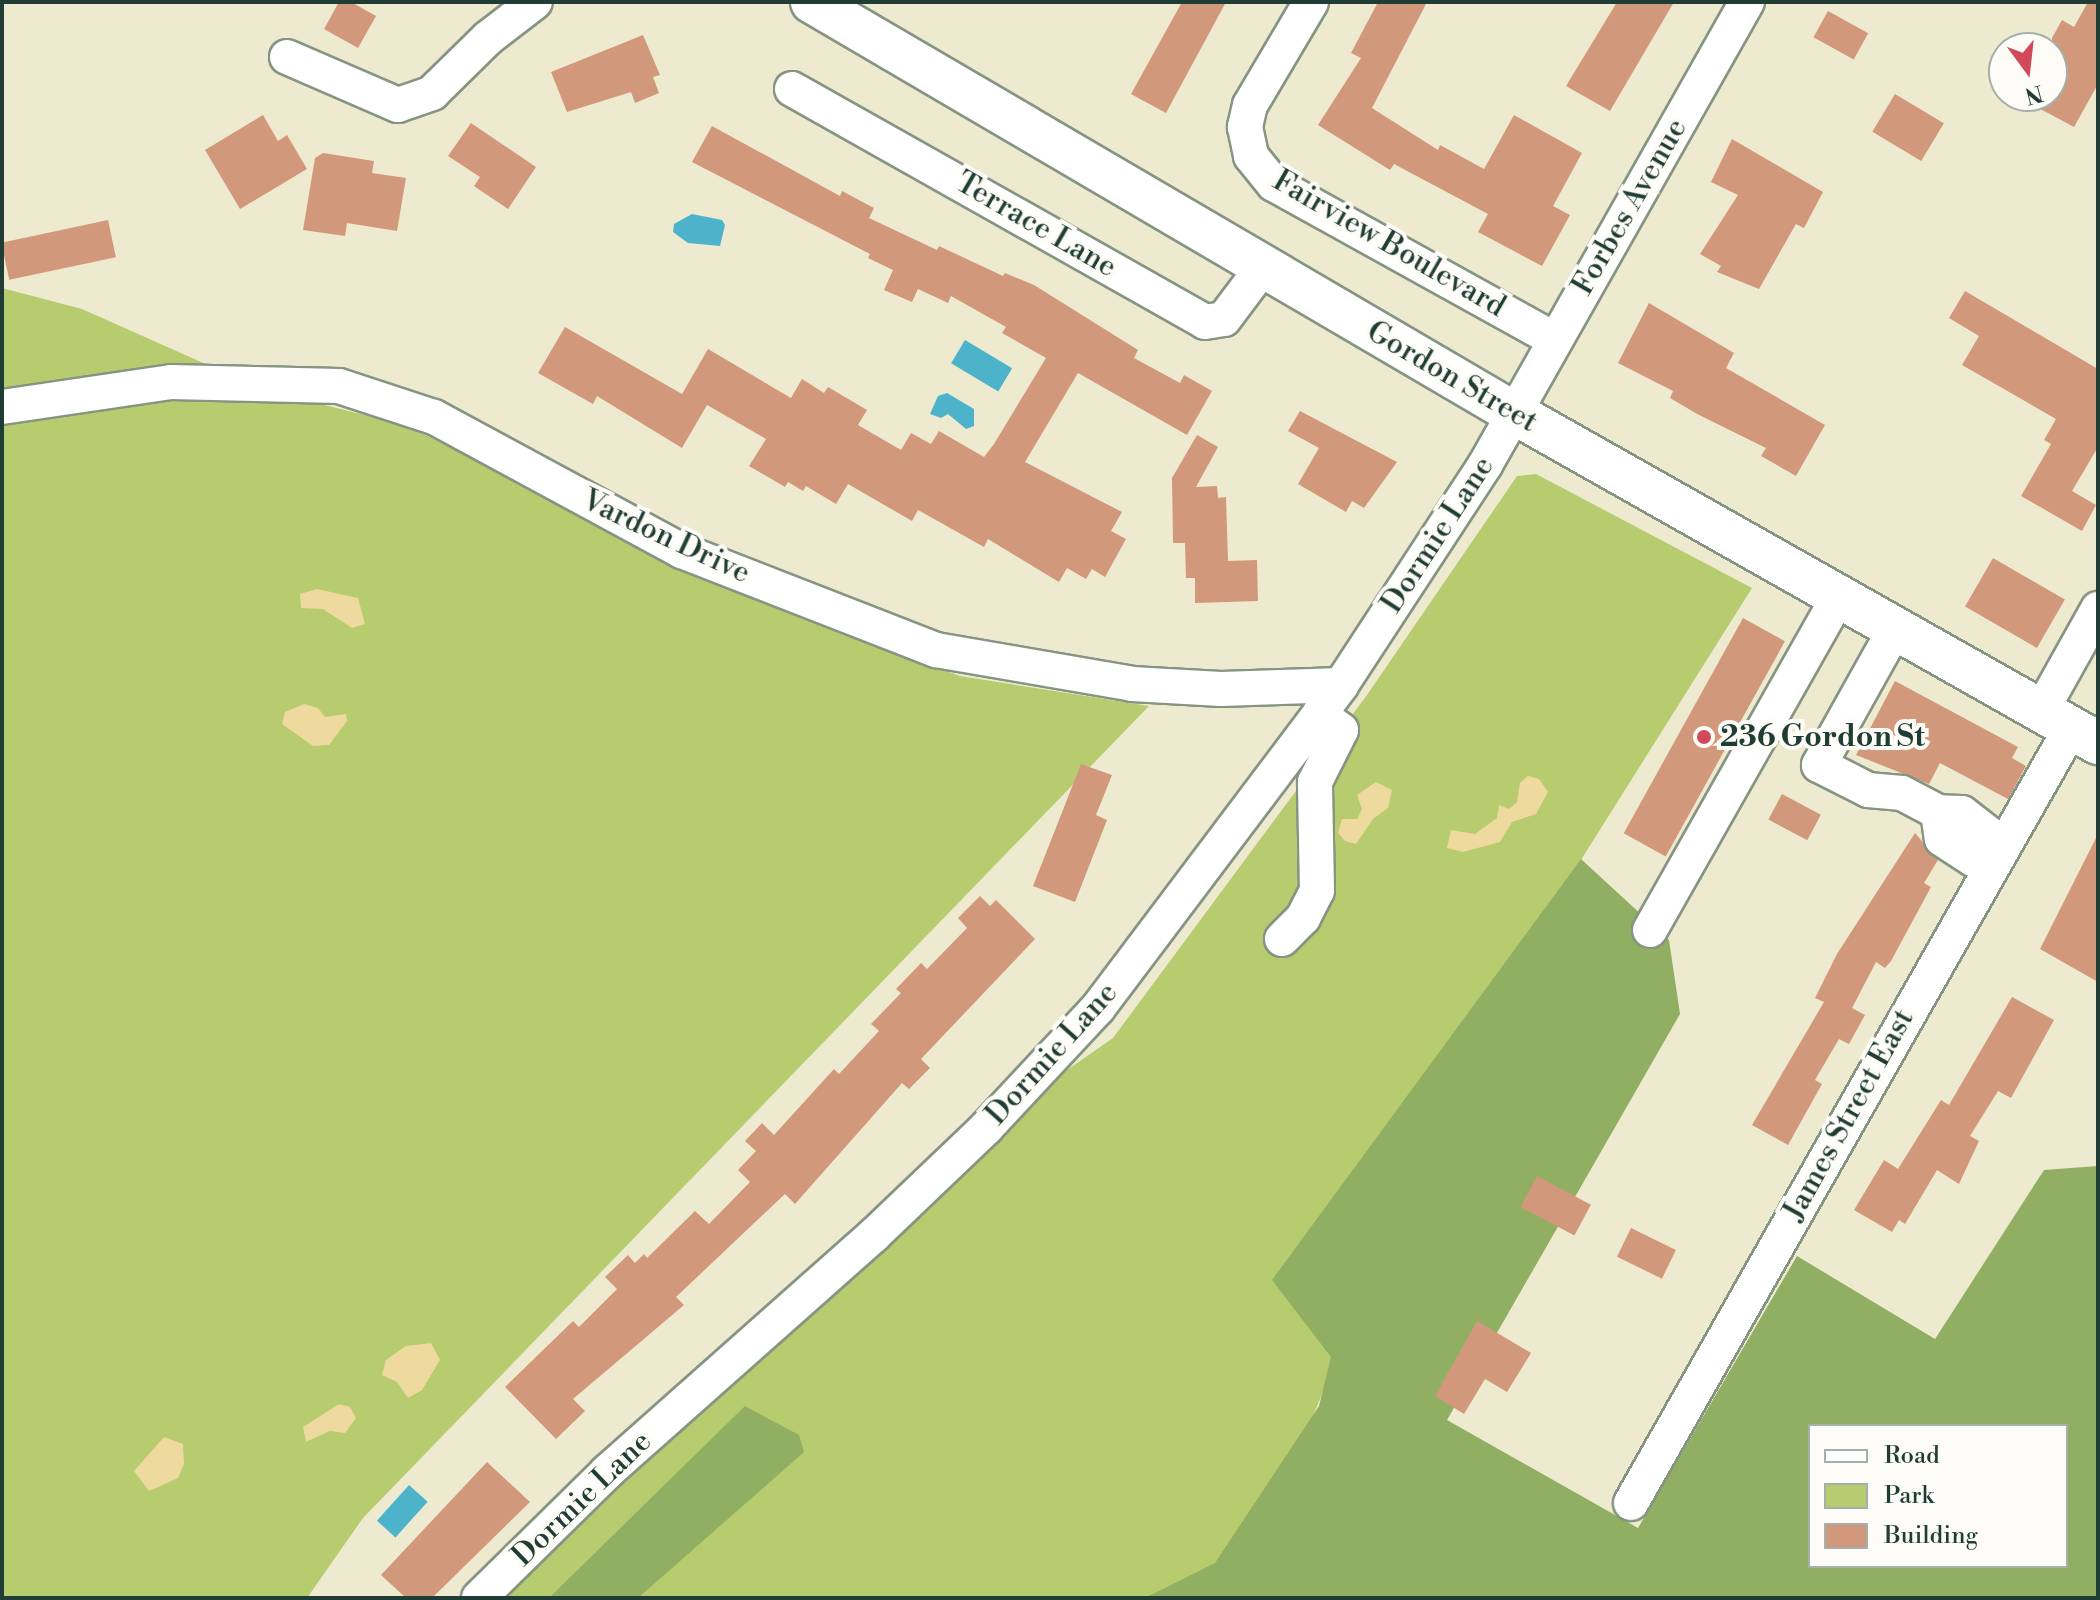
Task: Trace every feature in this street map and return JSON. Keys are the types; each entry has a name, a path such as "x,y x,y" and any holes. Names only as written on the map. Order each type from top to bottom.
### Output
{"main road":[{"name":"Gordon Street","path":"812,2 1514,413 2070,727"}],"street":[{"path":"287,57 398,105 432,93 488,38 535,2"},
{"name":"Fairview Boulevard","path":"1311,2 1250,105 1245,127 1251,156 1274,184 1555,340"},
{"name":"Forbes Avenue","path":"1514,413 1747,2"},
{"name":"Terrace Lane","path":"792,89 1205,322 1224,319 1263,267"},
{"name":"Vardon Drive","path":"2,407 171,382 339,386 434,417 682,551 936,650 1132,684 1221,689 1341,685"},
{"name":"Dormie Lane","path":"479,1598 607,1472 874,1235 986,1128 1098,1008 1341,685 1514,413"},
{"path":"1650,930 1839,596"},
{"name":"James Street East","path":"1631,1503 2070,727 2098,609"},
{"path":"1895,629 1819,765 1868,790 1902,793 1938,812 1942,839 1973,859 1997,856"},
{"path":"1282,939 1303,918 1317,891 1315,782 1341,730 1319,714"}],"green space":[{"path":"2,288 82,309 264,390 405,425 774,607 960,676 1149,706 363,1518 307,1598 2,1598"},
{"path":"1536,474 1752,588 1379,1181 1335,1362 1239,1598 494,1598 984,1128 1113,1038 1367,695 1517,476"},
{"path":"1581,859 1669,940 1680,1014 1447,1420 1638,1528 1797,1256 1935,1339 2044,1170 2098,1166 2098,1598 1145,1598 1215,1563 1319,1406 1331,1357 1272,1280"},
{"path":"745,1406 799,1435 804,1452 638,1598 549,1598"}],"sand":[{"path":"317,589 358,598 365,624 352,628 323,609 301,608 300,594"},
{"path":"304,704 318,708 325,717 346,714 347,721 329,745 313,746 282,724 285,712"},
{"path":"1528,776 1539,779 1548,792 1536,814 1512,822 1500,842 1463,852 1447,848 1451,830 1475,834 1497,818 1499,805 1509,809 1517,802 1520,783"},
{"path":"1376,782 1392,790 1388,808 1373,819 1356,844 1345,841 1338,833 1342,819 1357,819 1362,809 1357,795"},
{"path":"431,1343 440,1360 422,1390 408,1398 397,1382 382,1375 386,1360 406,1346"},
{"path":"339,1404 350,1407 356,1418 345,1433 330,1431 306,1442 303,1427"},
{"path":"164,1437 183,1444 184,1464 178,1478 149,1491 134,1471"}],"water":[{"path":"692,214 722,220 725,225 720,246 688,243 673,232 674,224"},
{"path":"965,340 1012,368 998,391 951,363"},
{"path":"947,393 974,409 974,426 966,429 948,414 941,418 930,414 938,396"},
{"path":"409,1485 428,1502 395,1537 377,1521"}],"building":[{"path":"339,2 351,2 376,16 358,48 324,29"},
{"path":"1182,2 1226,2 1166,113 1131,94"},
{"path":"1378,2 1427,2 1372,108 1438,150 1440,145 1484,169 1514,115 1582,153 1553,206 1570,215 1542,266 1478,232 1488,214 1394,164 1390,170 1318,125 1361,58 1351,53"},
{"path":"1617,2 1674,2 1610,111 1566,86"},
{"path":"2088,2 2098,2 2098,84 2074,127 2046,112 2068,112 2068,32 2055,32 2062,20 2074,27"},
{"path":"1828,11 1868,33 1854,60 1813,37"},
{"path":"643,35 660,75 653,77 659,93 635,103 631,92 567,112 551,72"},
{"path":"1895,94 1944,123 1921,161 1872,132"},
{"path":"263,115 278,141 287,135 307,169 240,209 205,150"},
{"path":"471,123 536,167 508,209 474,186 480,177 448,156"},
{"path":"712,126 840,196 842,191 874,208 869,218 937,250 939,246 1003,276 1005,273 1034,285 1138,350 1134,358 1180,383 1184,375 1212,391 1187,435 1078,373 1025,462 1122,512 1111,531 1126,539 1105,577 1092,569 1086,579 1067,568 1059,582 988,539 984,547 918,510 912,521 848,484 836,504 806,486 803,491 788,482 785,487 749,466 766,439 707,405 682,448 597,396 593,404 538,373 565,327 682,394 708,349 791,398 802,379 824,393 828,387 867,410 858,425 901,450 911,433 931,444 939,431 984,457 994,444 1046,358 1002,333 1006,327 951,296 948,303 918,289 912,302 884,290 893,270 868,258 870,254 692,162"},
{"path":"1732,139 1823,192 1804,228 1796,224 1759,289 1717,272 1721,266 1700,254 1738,195 1711,182"},
{"path":"323,153 374,161 372,173 406,178 397,231 347,223 345,236 303,230 315,158"},
{"path":"108,220 116,257 9,280 2,243"},
{"path":"1965,291 2098,369 2098,447 2072,491 2096,505 2082,531 2021,496 2051,444 2044,440 2056,419 1962,365 1979,336 1949,318"},
{"path":"1649,303 1734,353 1726,368 1825,425 1796,476 1761,456 1766,448 1699,415 1670,398 1673,391 1618,363"},
{"path":"1300,411 1397,462 1364,508 1352,501 1346,512 1298,484 1319,448 1288,431"},
{"path":"1197,435 1218,447 1196,487 1217,486 1218,498 1226,497 1228,561 1257,560 1258,601 1195,603 1195,578 1186,578 1185,543 1173,543 1172,478"},
{"path":"1993,558 2065,599 2037,648 1965,606"},
{"name":"236 Gordon St","path":"1743,618 1785,641 1666,856 1624,833"},
{"path":"1895,681 2018,747 2012,758 2026,766 2008,799 1940,763 1929,784 1856,755"},
{"path":"1081,764 1112,775 1096,815 1107,820 1075,902 1033,886"},
{"path":"1782,794 1821,815 1807,840 1768,820"},
{"path":"1915,833 1938,860 1924,883 1931,887 1891,961 1885,968 1876,962 1852,1008 1865,1015 1849,1044 1839,1039 1815,1080 1822,1084 1788,1145 1752,1125 1824,1002 1815,998 1837,954"},
{"path":"2098,834 2098,982 2040,949"},
{"path":"980,896 990,906 996,900 1035,939 921,1059 930,1068 909,1089 902,1083 795,1204 785,1194 676,1297 684,1305 573,1399 585,1411 556,1439 505,1387 573,1321 579,1327 617,1289 605,1277 628,1255 635,1263 644,1254 647,1258 695,1211 709,1224 750,1182 738,1170 756,1151 745,1141 762,1123 774,1135 834,1069 839,1074 879,1031 871,1024 901,993 896,989 921,963 927,969 967,928 958,918"},
{"path":"2012,997 2054,1020 2011,1098 1998,1091 1970,1136 1979,1141 1959,1184 1937,1170 1905,1224 1899,1220 1892,1232 1854,1210 1884,1160 1898,1169 1941,1100 1949,1105"},
{"path":"1537,1176 1591,1205 1574,1236 1521,1207"},
{"path":"1631,1228 1676,1250 1662,1279 1617,1257"},
{"path":"1477,1321 1531,1353 1507,1392 1485,1379 1464,1414 1435,1396"},
{"path":"487,1462 530,1502 432,1598 406,1598 381,1575"}],"place":[{"name":"236 Gordon St","path":"1704,737"}]}
